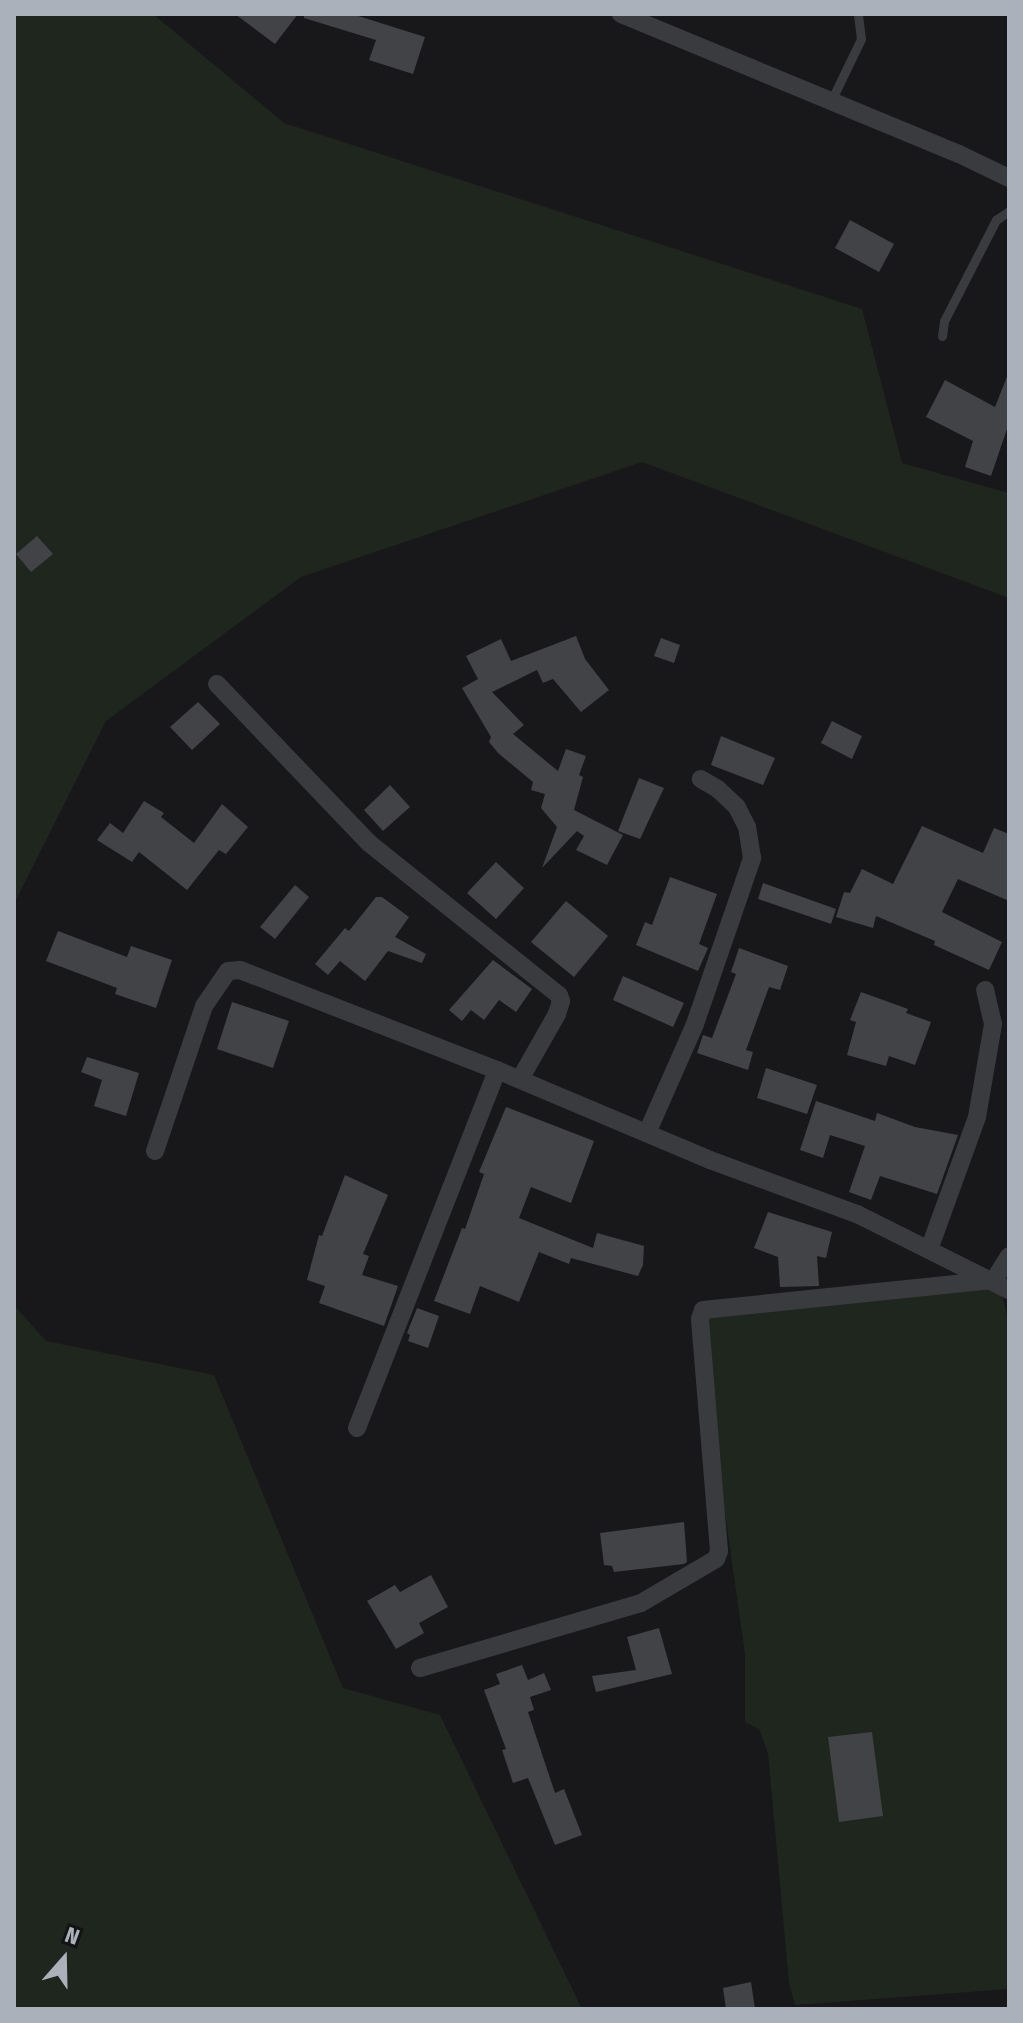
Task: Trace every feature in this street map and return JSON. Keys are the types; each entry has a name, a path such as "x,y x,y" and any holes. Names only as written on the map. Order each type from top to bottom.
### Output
{"street":[{"path":"621,14 654,20 1009,178"},
{"path":"217,684 369,843 559,995 561,1001 557,1014 520,1079"},
{"path":"647,1133 695,1024 752,858 747,827 737,807 701,779"},
{"path":"155,1151 204,1006 228,971 256,974 647,1133 857,1214 930,1247 1001,1285"},
{"path":"930,1247 977,1117 993,1024 985,990"},
{"path":"357,1428 497,1070"},
{"path":"1001,1285 1009,1256"},
{"path":"420,1668 641,1603 716,1559 719,1551 700,1319 703,1310 1001,1285"}],"lane":[{"path":"831,101 861,39 858,14"},
{"path":"942,336 944,321 996,220 1009,211"}],"shaded area":[{"path":"14,14 153,14 284,123 862,309 902,463 1009,493 1009,598 642,462 301,577 106,721 14,904"},
{"path":"1000,1286 1009,1324 1009,1989 795,2005 789,1983 768,1753 759,1729 745,1722 745,1654 713,1428 705,1303"},
{"path":"14,1305 46,1341 214,1375 343,1688 440,1715 582,2009 14,2009"}],"building":[{"path":"235,14 298,14 275,44"},
{"path":"304,14 352,14 425,37 413,74 369,60 376,40 304,18"},
{"path":"850,220 894,244 879,272 835,248"},
{"path":"1008,374 1009,423 991,476 965,467 973,441 926,417 945,380 995,407"},
{"path":"37,536 53,554 31,572 16,554"},
{"path":"576,636 585,659 609,690 581,712 553,679 543,683 537,670 492,692 524,725 513,734 558,771 566,749 586,756 579,775 583,777 574,810 623,835 607,865 576,850 584,836 577,831 542,868 557,827 541,808 545,794 531,790 533,782 489,742 491,737 462,688 478,679 466,656 501,639 511,661"},
{"path":"661,638 680,645 674,663 654,656"},
{"path":"198,702 220,724 192,750 170,727"},
{"path":"832,721 862,736 852,759 821,743"},
{"path":"721,736 775,758 763,785 711,765"},
{"path":"639,778 664,788 640,839 618,831"},
{"path":"390,785 410,807 383,831 364,810"},
{"path":"144,801 164,813 161,817 194,843 222,804 248,827 226,854 219,850 187,890 139,852 132,862 97,840 110,823 123,833"},
{"path":"922,826 983,853 994,828 1009,834 1009,901 958,879 942,912 1002,942 989,970 934,945 935,941 876,916 873,928 836,917 844,892 850,893 862,869 893,884"},
{"path":"496,862 524,888 496,919 467,893"},
{"path":"670,877 717,894 699,944 708,948 698,971 636,945 645,922 652,925"},
{"path":"763,883 836,909 831,924 758,899"},
{"path":"295,885 309,897 275,939 260,927"},
{"path":"376,897 382,897 409,917 395,937 426,954 422,963 388,951 365,981 340,961 328,975 315,964 345,928 349,931"},
{"path":"566,901 608,936 574,977 531,942"},
{"path":"58,931 127,957 131,946 172,960 156,1008 115,994 117,988 46,961"},
{"path":"739,948 788,966 780,990 769,987 746,1050 753,1052 748,1070 697,1053 703,1035 712,1038 736,974 731,972"},
{"path":"493,960 532,989 516,1012 499,1000 484,1020 471,1010 462,1021 449,1010"},
{"path":"623,976 684,1003 673,1027 613,1000"},
{"path":"861,992 908,1009 906,1013 931,1022 915,1065 889,1056 886,1066 847,1055 856,1022 850,1020"},
{"path":"232,1002 289,1021 273,1068 217,1049"},
{"path":"87,1057 139,1073 126,1116 94,1106 102,1080 81,1072"},
{"path":"766,1068 817,1085 807,1114 757,1098"},
{"path":"816,1101 875,1121 877,1113 915,1127 958,1135 937,1194 880,1176 871,1200 849,1192 865,1146 830,1135 823,1158 800,1150"},
{"path":"506,1107 594,1141 571,1203 531,1187 519,1218 593,1248 597,1233 644,1246 643,1265 638,1276 571,1258 569,1264 539,1252 519,1302 480,1286 470,1314 434,1301 462,1228 465,1229 484,1174 479,1172"},
{"path":"345,1175 388,1195 363,1254 369,1256 362,1275 398,1286 384,1326 319,1303 325,1286 307,1280 319,1235 322,1236"},
{"path":"768,1212 832,1232 826,1258 817,1256 819,1286 780,1287 778,1257 754,1248"},
{"path":"417,1308 439,1316 428,1348 408,1341 410,1335 407,1333"},
{"path":"684,1522 687,1562 684,1564 614,1572 612,1566 604,1565 600,1533"},
{"path":"431,1575 448,1607 419,1623 424,1633 396,1649 367,1601 395,1585 400,1592"},
{"path":"659,1628 672,1674 596,1692 592,1676 636,1670 627,1637"},
{"path":"522,1665 528,1680 544,1673 551,1690 530,1697 534,1710 528,1712 555,1793 564,1789 582,1835 555,1845 528,1778 513,1783 502,1750 506,1749 484,1690 500,1684 496,1674"},
{"path":"872,1732 883,1816 839,1822 828,1737"},
{"path":"751,1982 755,2009 726,2009 723,1988"}]}
